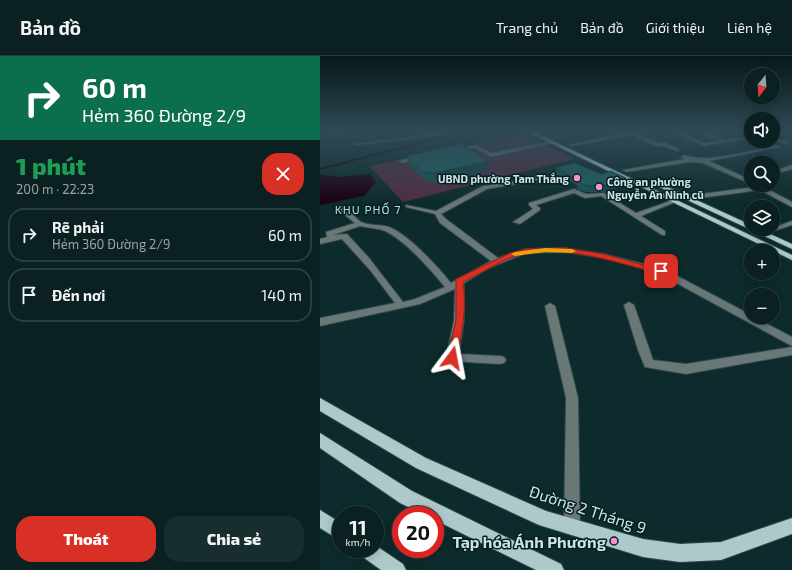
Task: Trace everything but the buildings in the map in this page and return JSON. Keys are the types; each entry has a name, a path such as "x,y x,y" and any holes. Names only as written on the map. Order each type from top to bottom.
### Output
{"main road":[{"path":"581,156 792,258"},
{"path":"595,156 613,164"},
{"path":"620,167 640,176"},
{"path":"652,182 744,224"},
{"path":"768,236 792,247"},
{"name":"Đường 2 Tháng 9","path":"320,404 421,463 544,519 643,548 680,552 721,551 792,526"},
{"path":"320,440 406,497 555,570"},
{"path":"320,518 332,526"},
{"path":"379,558 397,570"}],"street":[{"path":"402,161 424,156"},
{"path":"626,170 725,156"},
{"path":"684,157 690,160"},
{"path":"704,160 744,178"},
{"path":"780,171 792,167"},
{"path":"437,213 485,188 517,183 540,177 548,178"},
{"path":"685,198 744,188"},
{"path":"517,222 538,209 531,204 574,191 585,196 602,194 662,233"},
{"path":"769,192 792,205"},
{"path":"635,216 675,201"},
{"path":"408,206 437,213 443,220 497,261"},
{"path":"338,207 360,224"},
{"path":"780,227 792,223"},
{"path":"331,238 330,234 360,224 376,225 388,229 397,235 455,284 461,300 460,320 452,358 500,360"},
{"path":"320,242 331,238 344,236 356,247 382,278 400,304"},
{"path":"320,322 400,304 417,302 455,284 497,261 526,251 565,250 649,267 672,276 792,342"},
{"path":"629,305 636,322 641,349 649,364 686,369 792,351"},
{"path":"550,306 572,398 572,527"}],"shaded area":[{"path":"417,156 568,156 574,159 403,202 369,166"},
{"path":"320,174 340,177 370,174 376,182 364,196 320,205"}],"waterway":[{"path":"320,169 370,156"}],"slow traffic":[{"path":"515,254 526,251 572,251"}],"place":[{"name":"UBND phường Tam Thắng","path":"577,178"},
{"name":"Công an phường Nguyễn An Ninh cũ","path":"599,187"},
{"name":"Tạp hóa Ánh Phương","path":"614,541"}],"district":[{"name":"KHU PHỐ 7","path":"368,209"}],"route":[{"path":"452,358 460,320 461,300 459,281 497,261 526,251 565,250 604,256 661,271"}]}
